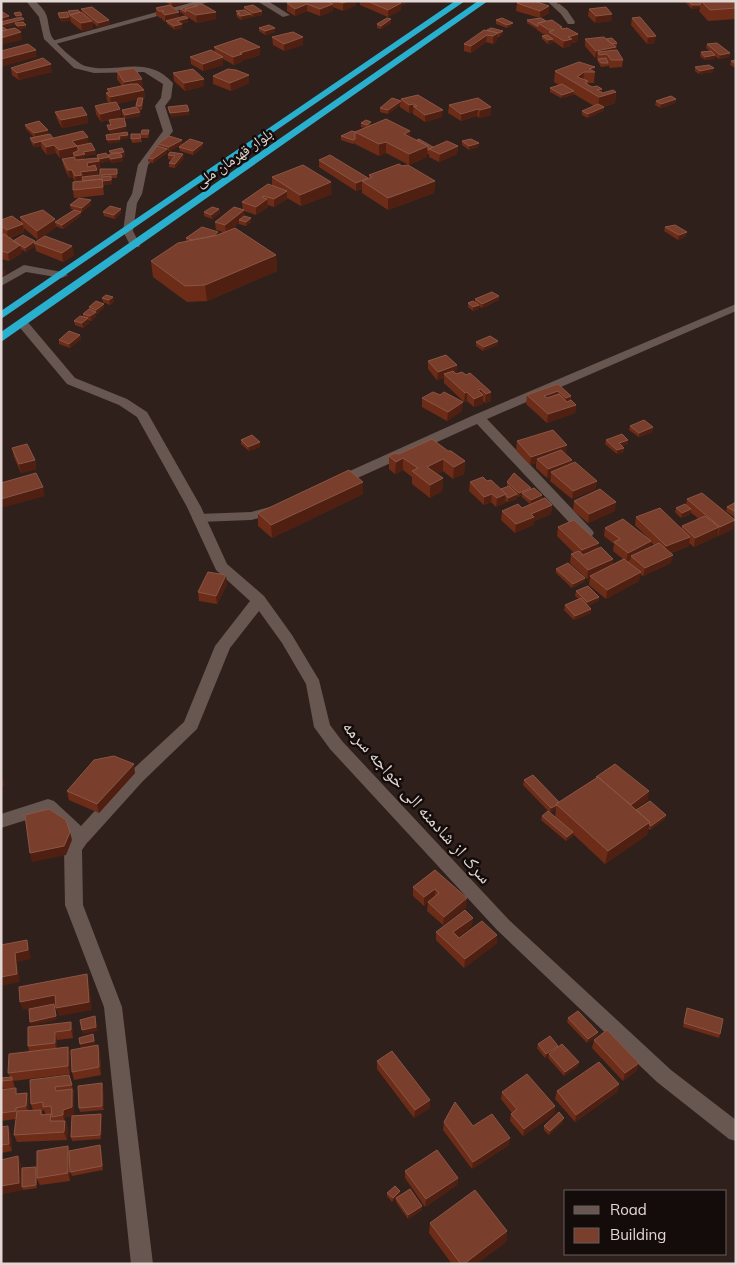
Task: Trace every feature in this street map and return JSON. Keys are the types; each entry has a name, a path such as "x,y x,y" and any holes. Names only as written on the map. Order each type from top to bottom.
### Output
{"highway":[{"name":"بلوار قهرمان ملی","path":"1,316 128,231 461,1"},
{"name":"بلوار قهرمان ملی","path":"1,338 484,1"}],"street":[{"path":"30,1 38,7 46,19 47,37 74,64 83,68 139,68 158,73 168,83 166,98 160,106 168,131 143,165 137,194 130,213 131,221 128,231 135,245"},
{"path":"52,42 208,1"},
{"path":"261,1 286,15"},
{"path":"551,1 564,12 571,22"},
{"path":"1,283 24,268 62,275"},
{"path":"327,487 479,418 736,307"},
{"name":"سرک از شادمنه الی خواجه سرمه","path":"22,323 71,381 123,402 142,415 199,518 221,567 259,600 286,639 314,684 322,727 347,758 503,926 664,1076 736,1132"},
{"path":"479,418 587,533"},
{"path":"199,518 252,516 291,503"},
{"path":"142,1264 113,1007 74,905 73,848 137,776 191,725 223,646 259,600"},
{"path":"1,821 48,806 82,837"}],"building":[{"path":"295,1 326,1 333,4 320,9 307,4 295,9 287,3"},
{"path":"367,1 398,1 401,3 388,10"},
{"path":"521,1 534,1 549,6 540,11 517,3"},
{"path":"688,1 701,1 700,5 692,5"},
{"path":"701,1 736,1 736,8 710,10"},
{"path":"193,4 197,6 185,9 186,12 180,9"},
{"path":"202,4 216,12 196,15 185,9"},
{"path":"170,5 179,12 165,15 162,12 164,11 159,11 156,8"},
{"path":"253,5 262,11 253,13 244,7"},
{"path":"92,7 109,20 98,23 81,9"},
{"path":"606,7 612,14 596,16 589,9"},
{"path":"78,10 80,12 70,15 68,11"},
{"path":"244,10 251,14 241,16 236,11"},
{"path":"1,11 9,16 1,18"},
{"path":"20,12 22,15 16,16 14,13"},
{"path":"67,12 69,17 60,18 58,13"},
{"path":"81,12 92,21 81,23 70,15"},
{"path":"185,16 188,18 177,21 182,24 174,26 166,21"},
{"path":"21,17 24,19 1,25 1,22"},
{"path":"640,17 656,36 648,37 632,18"},
{"path":"387,18 391,19 381,26 377,24"},
{"path":"502,18 513,23 507,25 496,20"},
{"path":"541,18 546,21 538,23 538,26 527,20"},
{"path":"552,20 562,29 567,28 578,34 568,37 572,39 564,41 549,32 554,30 549,30 538,23"},
{"path":"23,22 26,25 17,26 15,23"},
{"path":"269,25 275,28 265,31 259,28"},
{"path":"15,28 21,32 1,38 1,31"},
{"path":"491,28 503,31 499,33 487,30"},
{"path":"484,30 498,33 493,36 487,35 471,46 464,44"},
{"path":"293,32 303,37 284,44 272,37"},
{"path":"547,35 553,39 548,40 542,36"},
{"path":"604,37 616,47 596,51 585,39"},
{"path":"241,38 260,47 233,57 214,47"},
{"path":"612,38 617,43 612,44 606,39"},
{"path":"717,43 730,53 720,55 707,44"},
{"path":"28,44 36,50 1,59 1,51"},
{"path":"211,50 223,57 203,64 190,57"},
{"path":"617,50 623,60 611,60 607,54 599,55 598,52"},
{"path":"711,51 715,55 705,57 701,52"},
{"path":"43,58 51,64 17,73 11,68"},
{"path":"606,58 608,63 601,63 598,59"},
{"path":"579,62 595,67 589,69 595,72 584,72 577,77 588,81 585,83 592,87 597,86 602,89 597,90 603,93 613,90 616,92 599,97 555,71"},
{"path":"709,65 714,68 700,71 695,67"},
{"path":"134,68 142,79 124,82 117,71"},
{"path":"193,69 204,79 184,83 173,73"},
{"path":"228,69 249,75 230,83 213,76"},
{"path":"138,84 144,90 110,97 106,93 110,92 107,89"},
{"path":"562,84 574,91 562,95 550,88"},
{"path":"418,95 443,110 425,115 413,106 417,106 414,104 409,105 401,99"},
{"path":"671,96 676,99 661,104 656,101"},
{"path":"138,98 143,98 141,106 136,106"},
{"path":"392,98 401,101 388,110 380,108"},
{"path":"478,98 491,107 461,114 449,105"},
{"path":"116,102 120,109 100,114 95,106 103,104"},
{"path":"598,104 604,107 588,114 582,111"},
{"path":"187,105 189,111 170,113 168,107"},
{"path":"82,107 87,115 61,120 55,112"},
{"path":"136,107 140,112 125,115 122,110"},
{"path":"124,118 126,126 109,130 107,125 111,125 109,120"},
{"path":"386,119 410,131 404,134 428,146 409,154 386,142 379,144 355,132"},
{"path":"366,120 371,122 367,125 361,123"},
{"path":"39,121 48,130 34,133 25,125"},
{"path":"142,130 149,130 148,134 141,134"},
{"path":"83,131 88,137 72,141 77,146 59,150 54,145 46,147 41,141"},
{"path":"352,131 355,132 355,139 353,140 341,136"},
{"path":"127,132 128,135 119,136 120,139 107,140 106,135"},
{"path":"50,134 53,138 34,143 30,138"},
{"path":"131,134 140,134 141,138 131,139"},
{"path":"169,136 182,140 169,147 158,144"},
{"path":"190,139 203,143 193,151 179,147"},
{"path":"419,139 433,147 428,150 428,146 417,140"},
{"path":"471,139 479,143 469,146 462,141"},
{"path":"447,141 458,146 440,154 429,149"},
{"path":"91,143 95,150 83,152 85,154 75,156 73,153 79,150 77,146"},
{"path":"157,146 167,149 153,159 148,158"},
{"path":"122,148 124,152 111,153 109,151"},
{"path":"170,152 183,154 175,164 169,163 175,156 168,155"},
{"path":"106,153 109,157 99,159 97,155"},
{"path":"121,154 122,157 111,159 108,155"},
{"path":"330,155 368,178 356,183 319,160"},
{"path":"74,157 76,160 98,158 99,161 87,163 88,167 95,165 97,170 80,172 82,175 75,176 72,170 68,170 62,159"},
{"path":"399,164 402,166 408,165 435,181 388,198 362,181 372,177 369,175"},
{"path":"303,165 331,182 300,195 272,177"},
{"path":"100,169 117,169 117,174 102,175 102,177 111,176 111,180 83,181 82,177 100,175"},
{"path":"102,179 103,187 73,190 73,182"},
{"path":"268,184 287,191 274,199 262,197 267,199 256,207 242,202"},
{"path":"79,198 91,200 82,208 70,205"},
{"path":"110,206 121,209 114,215 103,212"},
{"path":"212,207 219,209 211,215 204,212"},
{"path":"234,207 244,210 225,225 215,222"},
{"path":"43,210 55,219 37,231 20,217"},
{"path":"74,210 81,212 62,225 55,222"},
{"path":"12,216 23,224 7,230 1,226 1,220"},
{"path":"244,216 251,218 246,222 239,220"},
{"path":"675,225 687,232 679,235 665,227"},
{"path":"202,227 218,232 213,236 192,240 186,238"},
{"path":"235,228 276,255 205,285 185,286 151,261 178,243 218,235"},
{"path":"4,234 20,245 8,253 1,251 1,236"},
{"path":"23,235 35,241 25,248 13,241"},
{"path":"45,236 72,246 62,253 34,243"},
{"path":"492,292 499,296 482,304 475,299"},
{"path":"106,295 113,297 109,300 102,298"},
{"path":"96,301 104,304 96,310 89,307"},
{"path":"473,301 479,305 473,307 468,303"},
{"path":"89,309 96,312 90,316 83,314"},
{"path":"80,316 88,318 82,323 74,321"},
{"path":"69,331 80,335 69,344 59,340"},
{"path":"490,336 498,341 484,347 476,342"},
{"path":"446,355 457,365 438,372 428,361"},
{"path":"453,371 456,374 462,372 466,375 470,373 491,392 486,394 481,389 478,390 483,395 474,399 444,374"},
{"path":"558,384 571,396 566,398 558,391 544,396 547,398 559,394 567,402 571,400 576,405 548,414 527,395"},
{"path":"433,392 440,395 444,392 463,402 448,412 422,398"},
{"path":"644,420 653,427 639,433 630,426"},
{"path":"553,430 567,445 531,457 517,441"},
{"path":"622,434 628,440 619,443 624,448 617,450 606,440"},
{"path":"252,435 260,442 248,447 241,440"},
{"path":"432,439 465,461 454,467 443,459 427,467 443,478 430,485 412,471 418,468 403,458 396,462 389,456 395,453 399,454"},
{"path":"27,444 35,460 19,464 12,448"},
{"path":"561,450 572,460 548,469 537,459"},
{"path":"575,462 597,481 573,491 551,472"},
{"path":"349,470 363,482 271,525 258,513"},
{"path":"36,473 43,487 1,499 1,483"},
{"path":"514,473 531,488 519,493 507,482"},
{"path":"483,477 487,481 491,480 506,494 497,498 492,494 484,497 470,482"},
{"path":"509,486 517,494 508,498 501,489"},
{"path":"534,488 542,495 531,500 522,493"},
{"path":"600,489 616,502 589,514 574,501"},
{"path":"702,493 735,520 720,527 687,499"},
{"path":"545,498 552,505 531,514 534,517 516,524 502,511 518,504 522,508"},
{"path":"736,502 736,512 727,507"},
{"path":"685,504 691,509 682,513 676,508"},
{"path":"660,508 690,537 666,546 636,517"},
{"path":"705,516 719,527 695,538 682,526"},
{"path":"623,519 651,541 628,553 614,542 620,539 605,528"},
{"path":"574,520 599,543 582,550 558,527"},
{"path":"659,543 673,555 645,568 631,556"},
{"path":"601,547 613,559 588,570 571,554 579,551 583,555"},
{"path":"624,559 641,572 607,590 590,576"},
{"path":"568,563 585,578 573,584 556,569"},
{"path":"208,572 226,575 216,596 198,592"},
{"path":"588,586 599,597 587,602 576,591"},
{"path":"581,598 591,609 575,616 565,605"},
{"path":"114,756 134,764 97,804 67,791 94,760"},
{"path":"615,764 649,791 631,805 596,777"},
{"path":"533,775 559,802 557,805 551,808 524,780"},
{"path":"598,777 650,822 608,851 556,804"},
{"path":"650,801 666,815 651,826 650,822 636,810"},
{"path":"49,809 66,820 70,832 64,846 30,853 25,815"},
{"path":"548,811 573,832 567,837 542,816"},
{"path":"435,870 467,898 444,917 428,902 439,893 435,889 424,897 413,887"},
{"path":"465,910 473,918 453,932 459,938 482,921 497,935 465,959 436,932"},
{"path":"27,940 28,950 15,953 17,974 1,977 1,945"},
{"path":"87,974 89,1002 56,1008 55,995 20,1002 19,987"},
{"path":"54,1004 56,1016 30,1022 29,1009"},
{"path":"687,1008 723,1019 720,1034 684,1023"},
{"path":"578,1011 598,1032 588,1039 568,1018"},
{"path":"95,1016 96,1027 82,1030 80,1020"},
{"path":"71,1022 71,1030 55,1032 55,1043 28,1046 28,1027"},
{"path":"607,1030 639,1063 625,1073 594,1040"},
{"path":"93,1034 94,1041 80,1044 79,1038"},
{"path":"550,1036 558,1046 546,1054 538,1044"},
{"path":"562,1044 579,1062 565,1072 549,1054"},
{"path":"98,1045 99,1067 72,1072 71,1050"},
{"path":"68,1047 68,1066 8,1073 9,1054"},
{"path":"392,1051 430,1100 415,1110 377,1061"},
{"path":"599,1062 619,1084 576,1115 557,1091"},
{"path":"527,1074 555,1106 524,1129 511,1114 517,1109 502,1092"},
{"path":"69,1075 72,1085 55,1087 56,1091 72,1089 72,1107 63,1110 63,1115 52,1117 51,1106 43,1107 43,1102 31,1104 30,1080"},
{"path":"12,1077 12,1080 1,1081 1,1078"},
{"path":"102,1083 102,1106 79,1108 78,1086"},
{"path":"16,1088 16,1094 27,1093 26,1106 16,1108 16,1111 1,1113 1,1090"},
{"path":"455,1102 473,1126 492,1114 510,1138 473,1162 444,1122"},
{"path":"41,1110 41,1115 51,1114 50,1121 65,1121 64,1132 14,1135 17,1111"},
{"path":"559,1112 564,1118 550,1131 544,1126"},
{"path":"101,1114 100,1135 71,1137 72,1116"},
{"path":"8,1126 9,1144 1,1145 1,1127"},
{"path":"100,1145 102,1166 70,1172 69,1151"},
{"path":"68,1146 68,1173 37,1178 37,1151"},
{"path":"437,1150 458,1178 426,1199 405,1171"},
{"path":"18,1156 19,1183 1,1186 1,1160"},
{"path":"36,1167 36,1185 22,1187 22,1168"},
{"path":"395,1186 400,1191 393,1198 387,1193"},
{"path":"410,1189 422,1206 408,1215 396,1198"},
{"path":"475,1190 507,1231 464,1264 461,1264 430,1223"}]}
